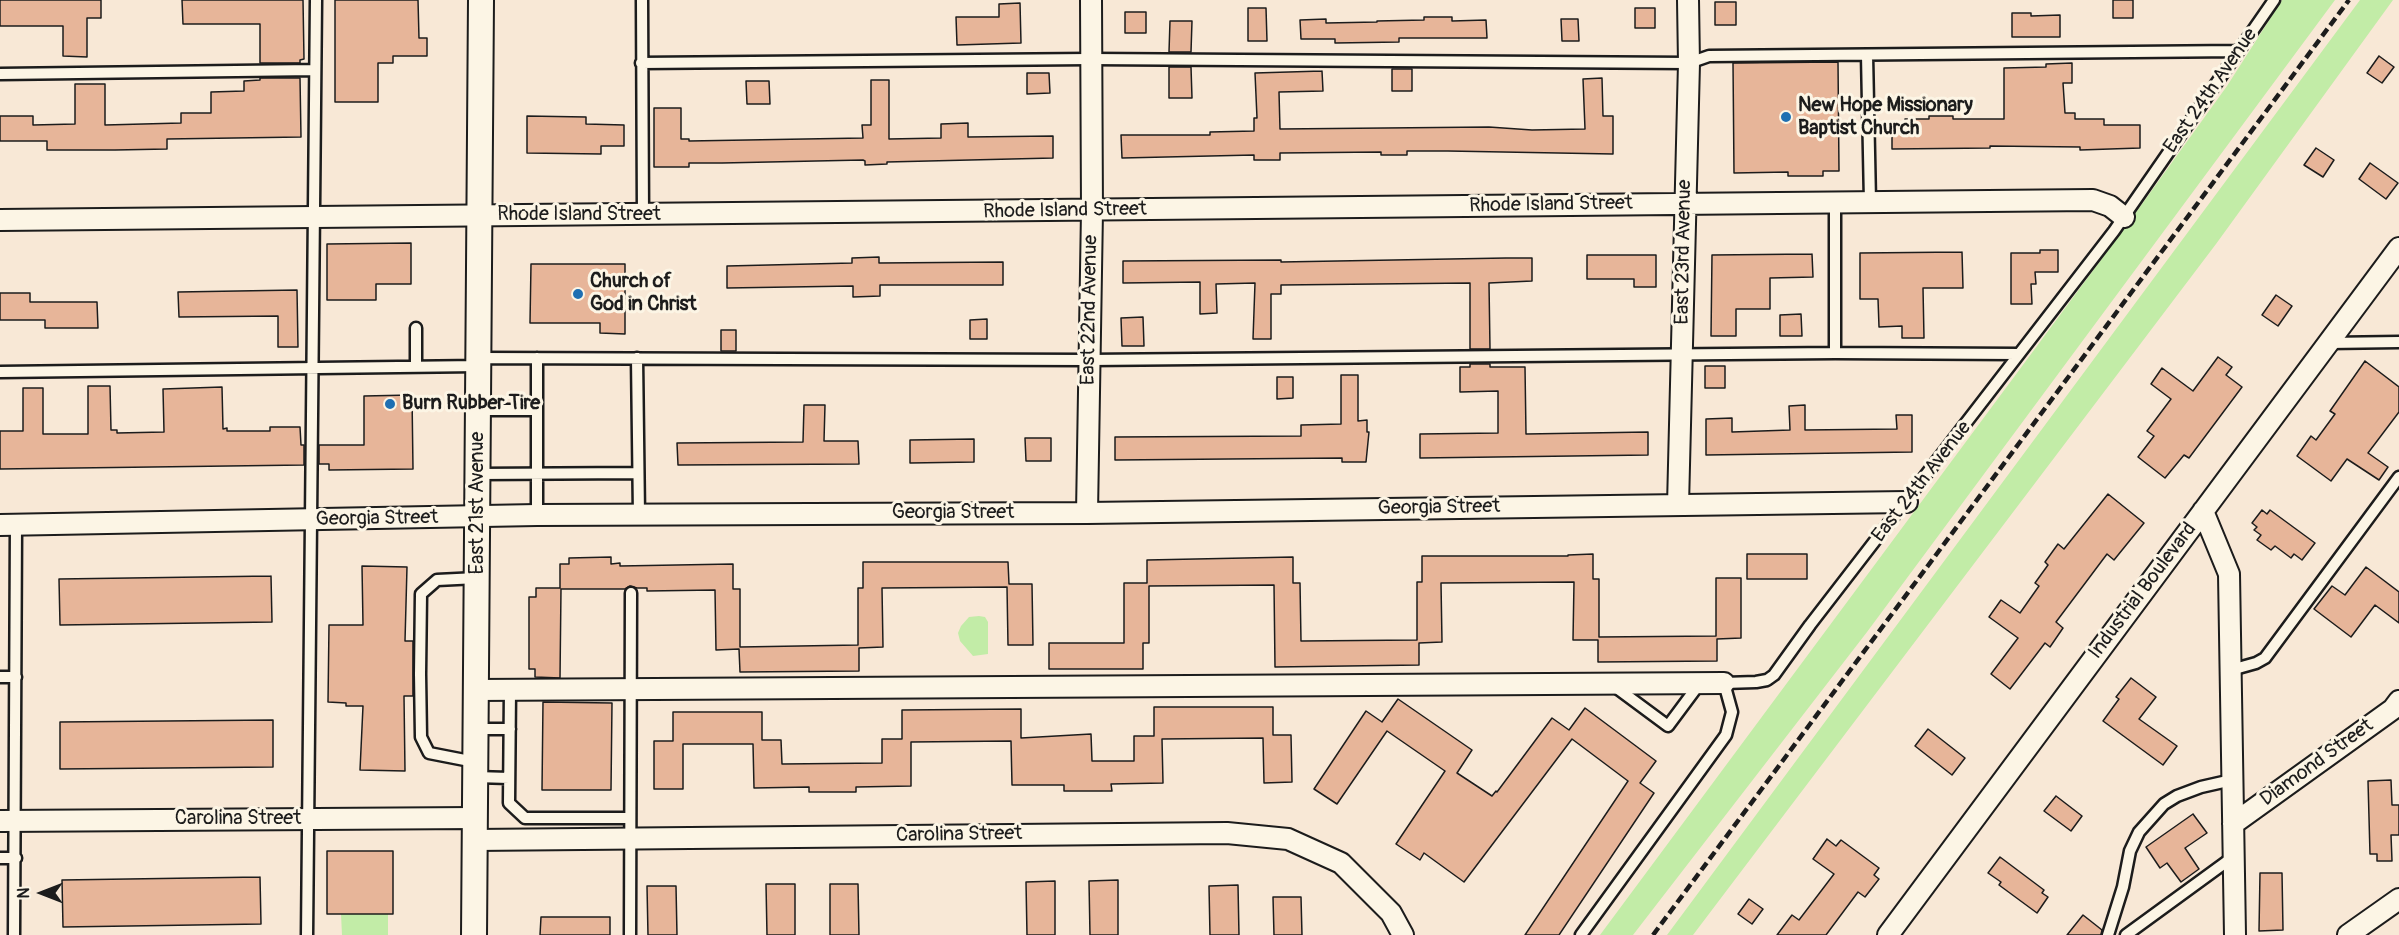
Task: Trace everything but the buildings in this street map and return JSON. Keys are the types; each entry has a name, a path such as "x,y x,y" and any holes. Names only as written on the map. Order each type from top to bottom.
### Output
{"street":[{"name":"East 21st Avenue","path":"474,935 481,0"},
{"name":"East 22nd Avenue","path":"1088,513 1092,211 1091,0"},
{"name":"East 23rd Avenue","path":"1678,505 1689,63 1688,0"},
{"name":"Rhode Island Street","path":"0,220 2093,200 2110,206 2124,217"},
{"name":"Industrial Boulevard","path":"1888,935 2399,248"},
{"name":"Georgia Street","path":"8,525 537,515 1088,513 1907,502"},
{"path":"2203,511 2229,574 2235,935"},
{"path":"476,690 1724,683"},
{"name":"Diamond Street","path":"2233,824 2397,706"},
{"name":"Carolina Street","path":"8,821 308,819 475,829 535,839 1227,833 1288,839 1341,863 1391,914 1403,935"},
{"path":"2348,935 2399,900"}],"lane":[{"path":"307,935 316,0"},
{"path":"642,0 643,215"},
{"name":"East 24th Avenue","path":"1724,683 1756,682 1767,680 1774,675 2124,217 2274,0"},
{"path":"641,63 1090,59 1689,63 1708,56 2238,51"},
{"path":"1867,55 1870,202"},
{"path":"0,74 315,70"},
{"path":"1835,202 1835,353"},
{"path":"416,328 417,367"},
{"path":"2328,343 2399,342"},
{"path":"0,372 417,367 537,358 1089,360 1835,353 2019,354"},
{"path":"537,358 537,515"},
{"path":"638,358 639,515"},
{"path":"478,410 537,410"},
{"path":"478,474 638,473"},
{"path":"2231,670 2265,658 2399,477"},
{"path":"8,525 16,677 8,821 16,858 14,935"},
{"path":"477,578 436,580 422,594 421,737 429,753 476,770 509,778"},
{"path":"630,935 632,593"},
{"path":"0,677 16,677"},
{"path":"1612,684 1668,726 1700,683"},
{"path":"1581,935 1726,735 1732,712 1724,683"},
{"path":"510,690 509,803 525,818 630,818"},
{"path":"476,729 510,729"},
{"path":"2108,935 2123,887 2130,851 2139,832 2164,804 2177,796 2201,787 2232,780"},
{"path":"535,818 535,839"},
{"path":"582,818 582,839"},
{"path":"2126,935 2233,857"},
{"path":"0,858 16,858"}],"green space":[{"path":"2282,0 2335,0 1867,632 1633,935 1600,935 2129,222 2227,86"},
{"path":"2360,0 2393,0 2216,244 1693,935 1667,935"},
{"path":"969,617 985,617 988,622 988,654 973,656 960,641 958,633"},
{"path":"341,914 388,914 388,935 342,935"}],"railway":[{"path":"1653,935 2349,0"}],"place":[{"name":"New Hope Missionary Baptist Church","path":"1786,117"},
{"name":"Church of God in Christ","path":"578,294"},
{"name":"Burn Rubber Tire","path":"390,404"}]}
